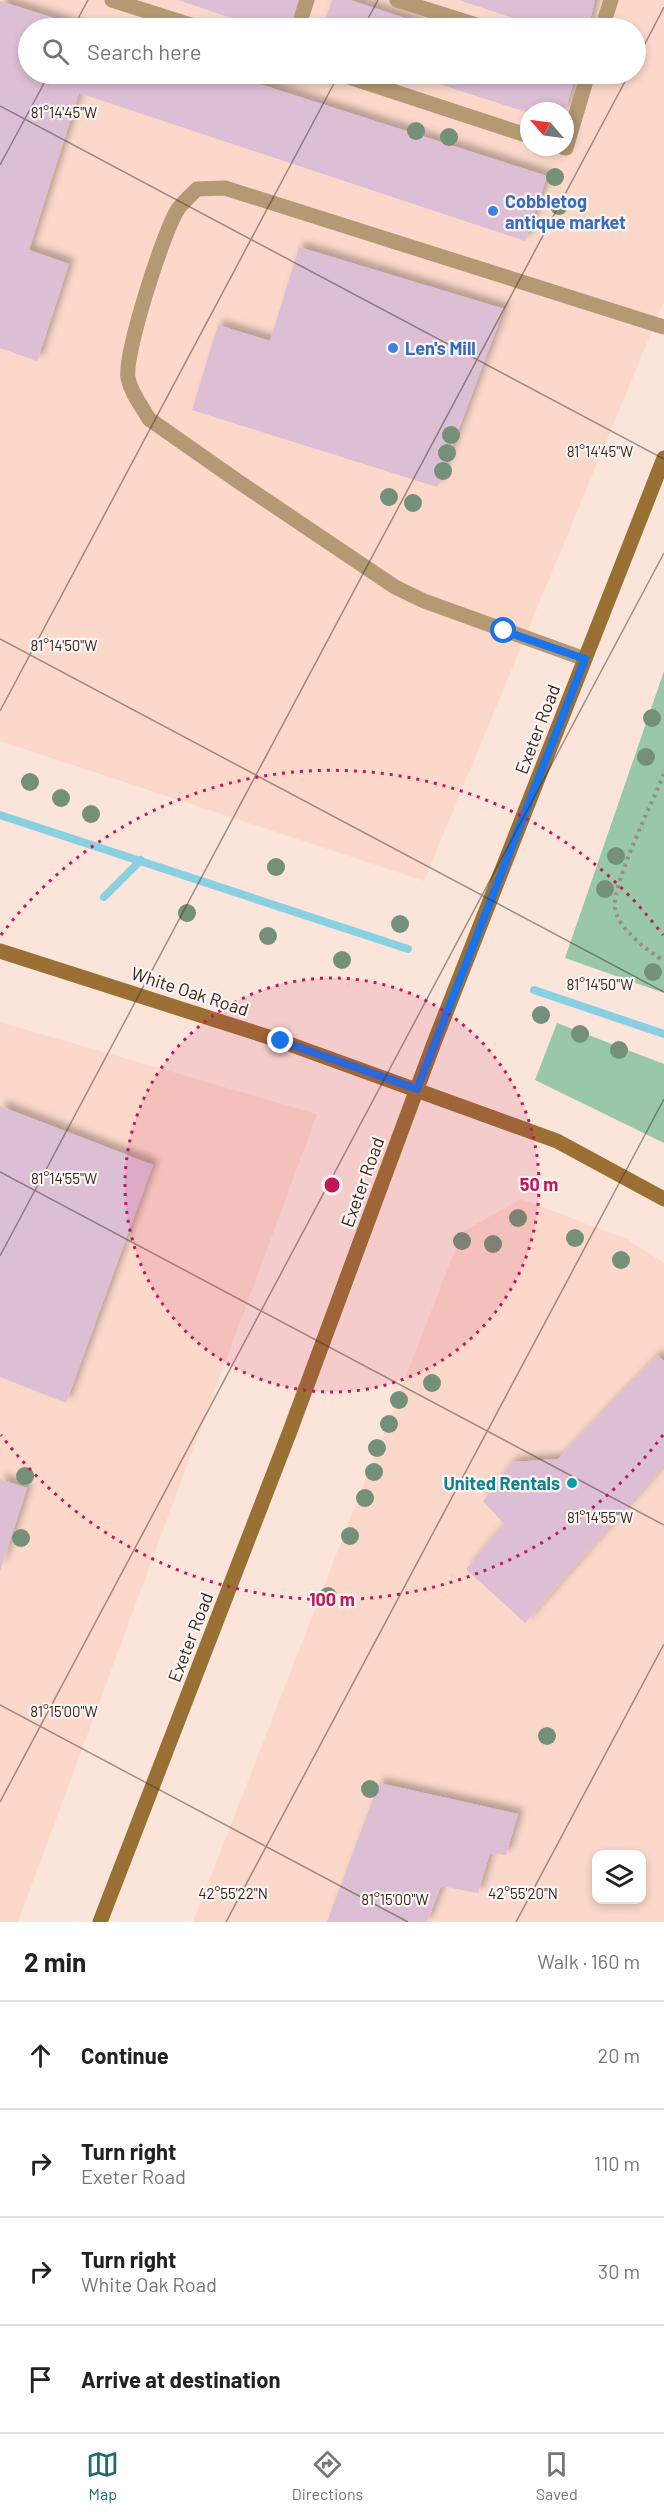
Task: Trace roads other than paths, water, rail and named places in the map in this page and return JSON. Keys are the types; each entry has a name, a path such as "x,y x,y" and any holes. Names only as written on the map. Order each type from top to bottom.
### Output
{"main road":[{"name":"Exeter Road","path":"100,1922 274,1475 417,1089 664,458"},
{"name":"White Oak Road","path":"0,951 281,1041 417,1089 557,1142 664,1199"}],"lane":[{"path":"112,0 169,18"},
{"path":"301,18 307,0"},
{"path":"397,0 454,18"},
{"path":"605,18 611,0"},
{"path":"370,84 520,133"},
{"path":"574,121 585,84"},
{"path":"585,659 424,601 395,587 350,559 149,418 133,394 128,376 131,349 162,242 178,209 197,189 225,188 664,327"}],"waterway":[{"path":"0,815 408,949"},
{"path":"104,897 141,860"},
{"path":"534,990 664,1034"}],"place":[{"name":"Cobbletog antique market","path":"493,211"},
{"name":"Len's Mill","path":"393,348"},
{"name":"United Rentals","path":"572,1483"}]}
